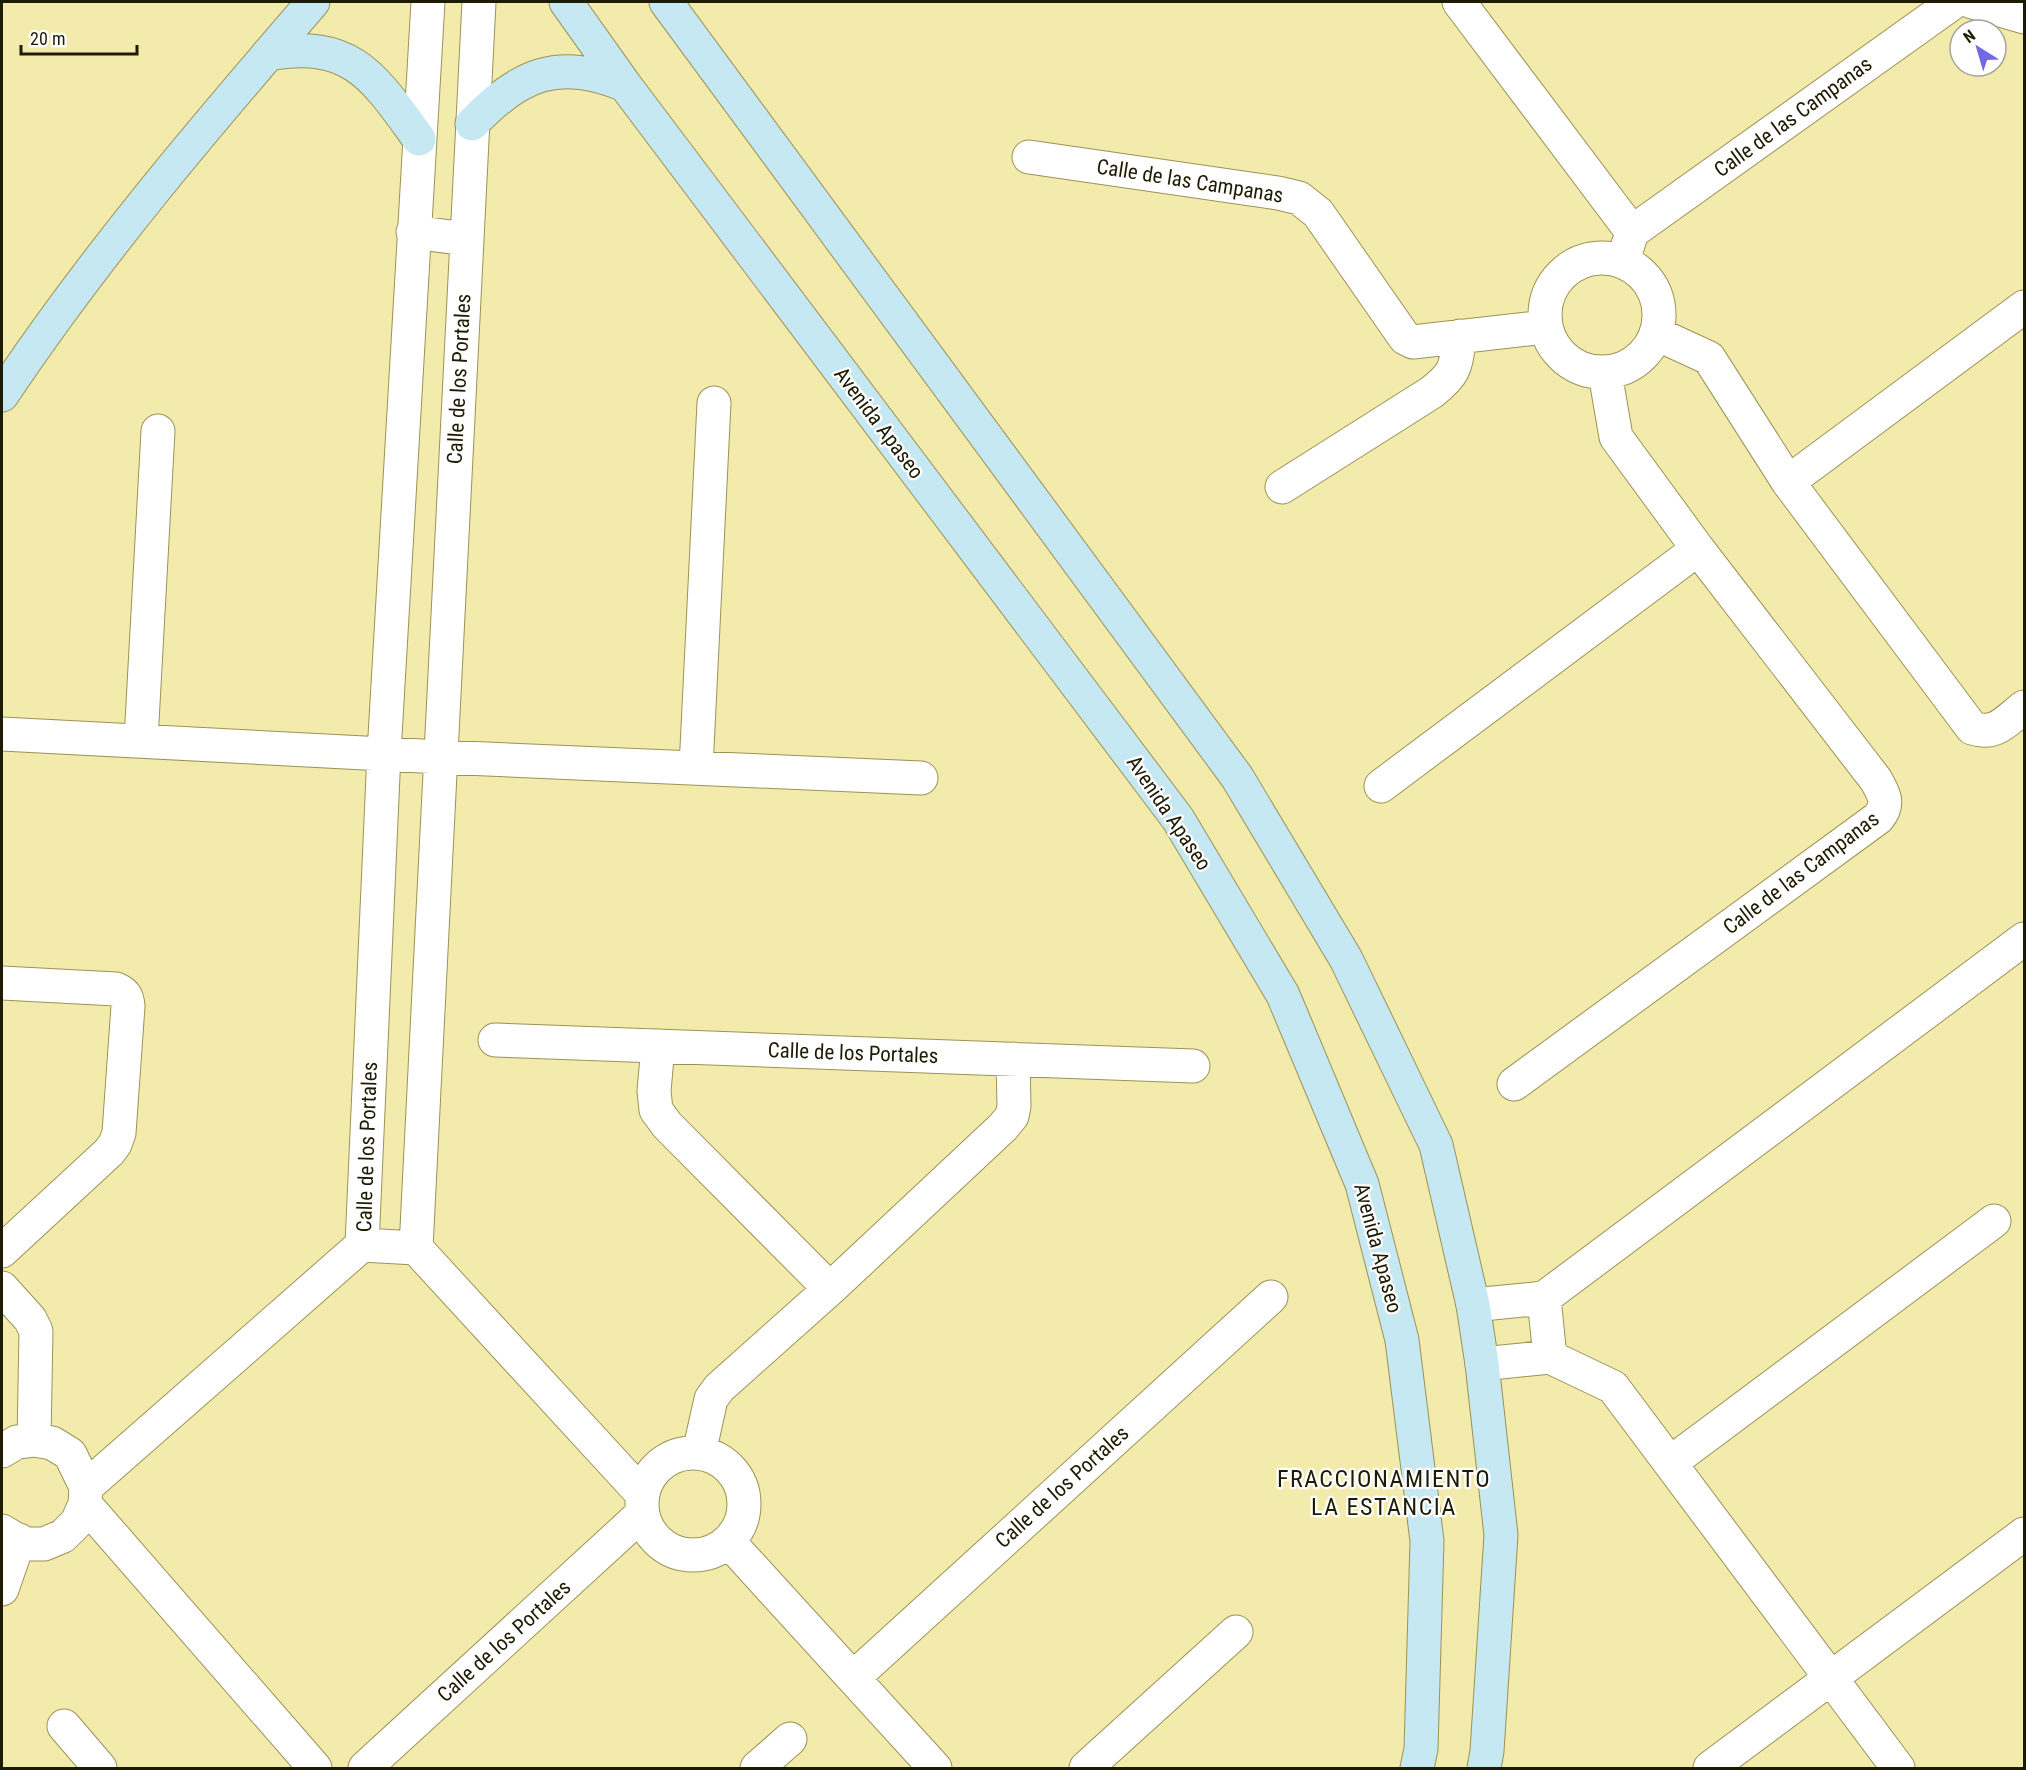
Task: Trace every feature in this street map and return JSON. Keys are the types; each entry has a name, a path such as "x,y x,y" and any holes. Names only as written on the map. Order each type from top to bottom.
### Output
{"street":[{"path":"2,395 105,252 184,151 313,2"},
{"name":"Calle de los Portales","path":"10,1536 24,1544 44,1544 63,1536 77,1522 85,1496 362,1245 384,753 428,2"},
{"name":"Calle de los Portales","path":"416,1248 478,2"},
{"name":"Avenida Apaseo","path":"566,2 625,85 1178,819 1283,995 1362,1184 1402,1340 1427,1541 1421,1749 1418,1768"},
{"path":"666,2 1237,777 1346,959 1436,1145 1473,1305 1482,1364 1501,1535 1484,1768"},
{"path":"1459,2 1628,247 1638,270 1651,283 1658,300 1660,316 1657,334 1646,354 1627,368 1605,373 1591,372 1566,361 1550,340 1545,327 1548,297 1554,283 1578,263 1608,258 1628,247"},
{"name":"Calle de las Campanas","path":"1628,247 1954,2"},
{"path":"1972,2 2025,17"},
{"path":"268,54 293,50 319,51 343,58 362,69 378,84 419,139"},
{"path":"472,124 503,93 521,82 541,75 562,71 584,72 625,85"},
{"name":"Calle de las Campanas","path":"1029,157 1299,198 1318,213 1405,338 1413,342 1545,327"},
{"path":"413,232 466,239"},
{"path":"1788,482 2025,307"},
{"path":"1657,334 1709,358 1788,482 1972,728 1983,732 1992,731 2025,707"},
{"path":"1282,487 1432,392 1447,380 1455,369 1460,336"},
{"name":"Calle de las Campanas","path":"1514,1084 1878,818 1884,812 1886,802 1876,780 1698,549 1616,437 1605,373"},
{"path":"696,768 714,403"},
{"path":"141,740 158,431"},
{"path":"1381,786 1698,549"},
{"path":"2,734 384,753 441,758 921,778"},
{"path":"1473,1305 1544,1298 2025,939"},
{"path":"2,983 116,989 124,993 128,1006 119,1133 115,1144 110,1152 2,1251"},
{"name":"Calle de los Portales","path":"495,1040 1193,1066"},
{"path":"658,1046 654,1091 656,1110 667,1125 830,1289"},
{"path":"699,1453 711,1399 718,1388 830,1289 1003,1127 1011,1116 1014,1106 1013,1059"},
{"path":"1670,1463 1994,1221"},
{"path":"362,1245 416,1248 642,1504 651,1535 668,1550 689,1556 711,1553 729,1542 740,1527 745,1509 743,1491 735,1475 723,1462 699,1453 666,1460 651,1475 642,1504"},
{"path":"2,1288 30,1319 36,1331 34,1440"},
{"name":"Calle de los Portales","path":"853,1678 1271,1296"},
{"path":"1544,1298 1550,1357"},
{"path":"1482,1364 1550,1357 1613,1387 1898,1768"},
{"path":"2,1451 16,1442 34,1440 52,1443 70,1454 85,1496 315,1768"},
{"name":"Calle de los Portales","path":"365,1768 642,1504"},
{"path":"1710,1768 2025,1534"},
{"path":"2,1589 10,1536"},
{"path":"729,1542 935,1768"},
{"path":"1086,1768 1236,1632"},
{"path":"64,1726 100,1768"},
{"path":"757,1768 790,1739"}],"district":[{"name":"FRACCIONAMIENTO LA ESTANCIA","path":"1384,1493"}]}
